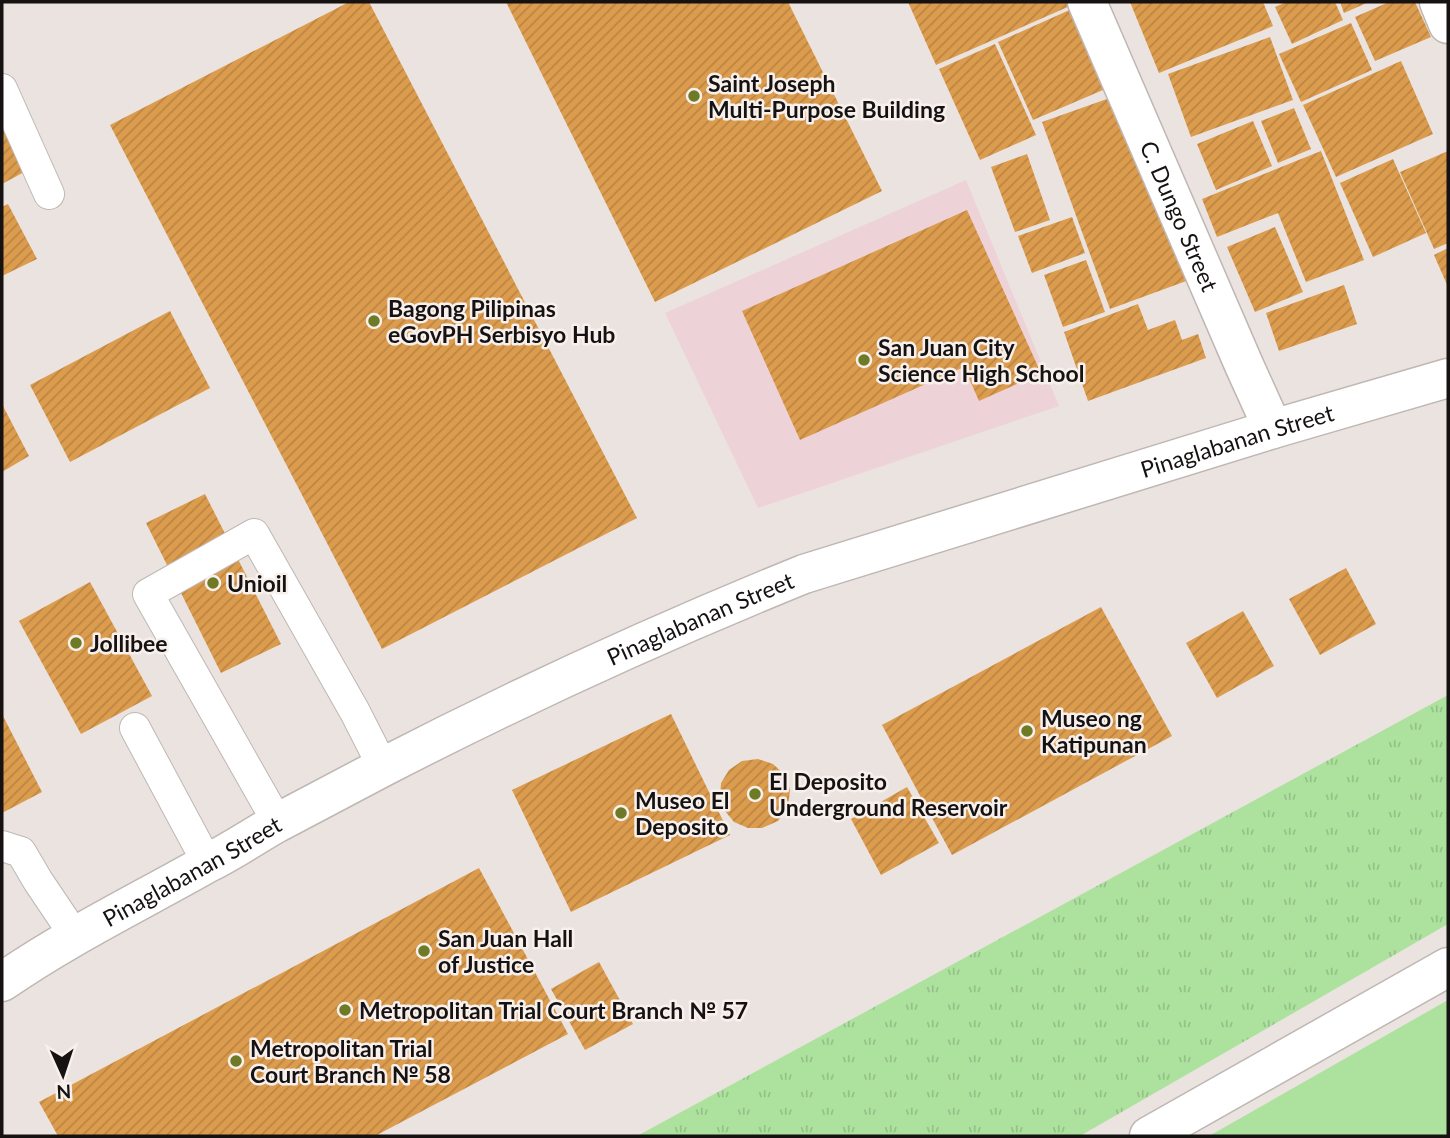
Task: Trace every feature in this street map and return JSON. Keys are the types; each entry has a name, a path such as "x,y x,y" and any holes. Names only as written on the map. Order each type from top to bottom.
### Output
{"main road":[{"name":"C. Dungo Street","path":"1087,2 1273,429"},
{"path":"1438,2 1448,24"},
{"name":"Pinaglabanan Street","path":"2,982 26,965 147,895 383,767 535,691 755,594 804,574 1273,429 1448,378"},
{"path":"1149,1136 1448,967"}],"lane":[{"path":"2,89 49,194"},
{"path":"278,823 148,594 254,534 355,712 383,767"},
{"path":"135,728 208,864"},
{"path":"2,846 21,852 75,936"}],"shaded area":[{"name":"San Juan City Science High School","path":"966,180 1059,406 758,508 665,313"}],"green space":[{"path":"1448,695 1448,924 1080,1136 637,1136"},
{"path":"1448,1000 1448,1136 1209,1136"}],"building":[{"path":"349,2 369,2 637,518 382,649 110,125"},
{"name":"Saint Joseph Multi-Purpose Building","path":"506,2 788,2 882,191 655,302"},
{"path":"908,2 1068,2 1070,6 936,65"},
{"path":"1130,2 1263,2 1273,26 1159,73"},
{"path":"1286,2 1335,2 1343,20 1292,44 1275,7"},
{"path":"1340,2 1369,2 1344,13"},
{"path":"1389,2 1415,2 1431,37 1375,61 1355,17"},
{"path":"1074,8 1110,87 1033,120 998,42"},
{"path":"1351,23 1372,70 1301,102 1279,54"},
{"path":"1270,37 1293,100 1191,137 1168,74"},
{"path":"995,44 1036,135 980,160 939,69"},
{"path":"1401,61 1433,134 1336,177 1303,105"},
{"path":"1121,94 1189,280 1110,309 1042,122"},
{"path":"1294,108 1311,149 1278,163 1261,121"},
{"path":"1253,121 1272,166 1216,190 1197,144"},
{"path":"2,125 26,171 2,184"},
{"path":"1321,151 1364,260 1306,282 1278,213 1217,237 1202,199"},
{"path":"1448,151 1448,243 1434,249 1400,172"},
{"path":"1027,154 1050,220 1015,232 991,167"},
{"path":"1393,159 1426,233 1373,257 1340,183"},
{"path":"8,204 37,259 2,276 2,207"},
{"path":"967,210 1041,373 979,401 964,367 800,440 742,311"},
{"path":"1072,217 1085,253 1032,273 1018,236"},
{"path":"1275,227 1303,292 1255,312 1227,247"},
{"path":"1448,248 1448,287 1434,255"},
{"path":"1086,260 1105,312 1063,327 1044,275"},
{"path":"1344,285 1357,324 1279,351 1266,313"},
{"path":"1138,304 1148,330 1175,320 1182,340 1198,334 1206,358 1088,401 1064,332"},
{"path":"170,311 210,388 70,462 30,385"},
{"path":"2,404 29,456 2,472"},
{"name":"Unioil","path":"205,494 281,644 221,673 146,523"},
{"path":"1346,568 1376,624 1320,655 1289,599"},
{"path":"90,582 152,696 81,734 19,621"},
{"name":"Museo ng Katipunan","path":"1101,607 1172,736 952,855 882,725"},
{"path":"1243,611 1274,666 1217,698 1186,643"},
{"path":"2,714 42,792 2,813"},
{"name":"Museo El Deposito","path":"671,714 730,835 571,912 512,790"},
{"name":"El Deposito Underground Reservoir","path":"758,759 773,764 785,775 790,790 788,808 778,821 762,828 748,828 734,822 725,811 720,797 721,783 729,770 742,761"},
{"path":"907,787 939,843 881,875 851,819"},
{"name":"San Juan Hall of Justice","path":"479,868 568,1034 375,1136 58,1136 39,1102"},
{"path":"599,962 633,1024 585,1050 551,989"}],"place":[{"name":"Saint Joseph Multi-Purpose Building","path":"694,96"},
{"name":"Bagong Pilipinas eGovPH Serbisyo Hub","path":"374,321"},
{"name":"San Juan City Science High School","path":"864,360"},
{"name":"Unioil","path":"213,583"},
{"name":"Jollibee","path":"76,643"},
{"name":"Museo ng Katipunan","path":"1027,731"},
{"name":"El Deposito Underground Reservoir","path":"755,794"},
{"name":"Museo El Deposito","path":"621,813"},
{"name":"San Juan Hall of Justice","path":"424,951"},
{"name":"Metropolitan Trial Court Branch № 57","path":"345,1010"},
{"name":"Metropolitan Trial Court Branch № 58","path":"236,1061"}]}
